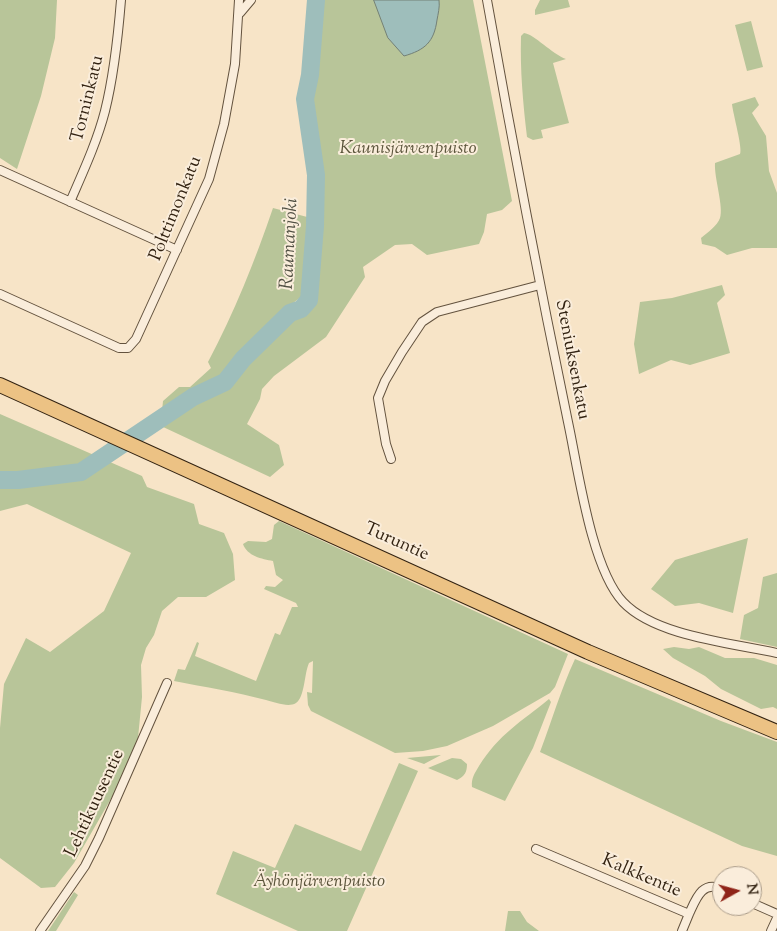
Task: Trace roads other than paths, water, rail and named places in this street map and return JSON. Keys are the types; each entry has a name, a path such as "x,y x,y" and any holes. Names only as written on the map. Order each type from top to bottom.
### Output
{"highway":[{"name":"Turuntie","path":"0,385 588,652 777,732"}],"street":[{"name":"Torninkatu","path":"70,202 94,146 105,112 113,70 121,0"},
{"name":"Polttimonkatu","path":"0,294 119,348 128,348 136,340 144,326 209,179 224,124 235,64 240,13 239,0"},
{"path":"240,13 251,0"},
{"name":"Steniuksenkatu","path":"488,0 513,150 540,285 592,534 609,580 621,600 636,615 674,631 777,653"},
{"path":"0,170 177,250"},
{"path":"391,459 386,444 378,398 385,380 422,322 437,312 540,285"},
{"name":"Lehtikuusentie","path":"40,931 85,866 166,683"},
{"name":"Kalkkentie","path":"536,849 689,914 699,892 712,886"},
{"path":"762,908 777,916 771,931"},
{"path":"682,931 689,914"}],"water":[{"path":"374,0 439,0 436,28 431,39 423,48 404,56 388,38"}],"waterway":[{"name":"Raumanjoki","path":"0,480 18,480 81,472 193,397 225,382 243,359 290,313 301,309 309,300 315,226 316,175 305,99 310,75 316,0"}],"park label":[{"name":"Kaunisjärvenpuisto","path":"408,150"},
{"name":"Äyhönjärvenpuisto","path":"319,883"}]}
